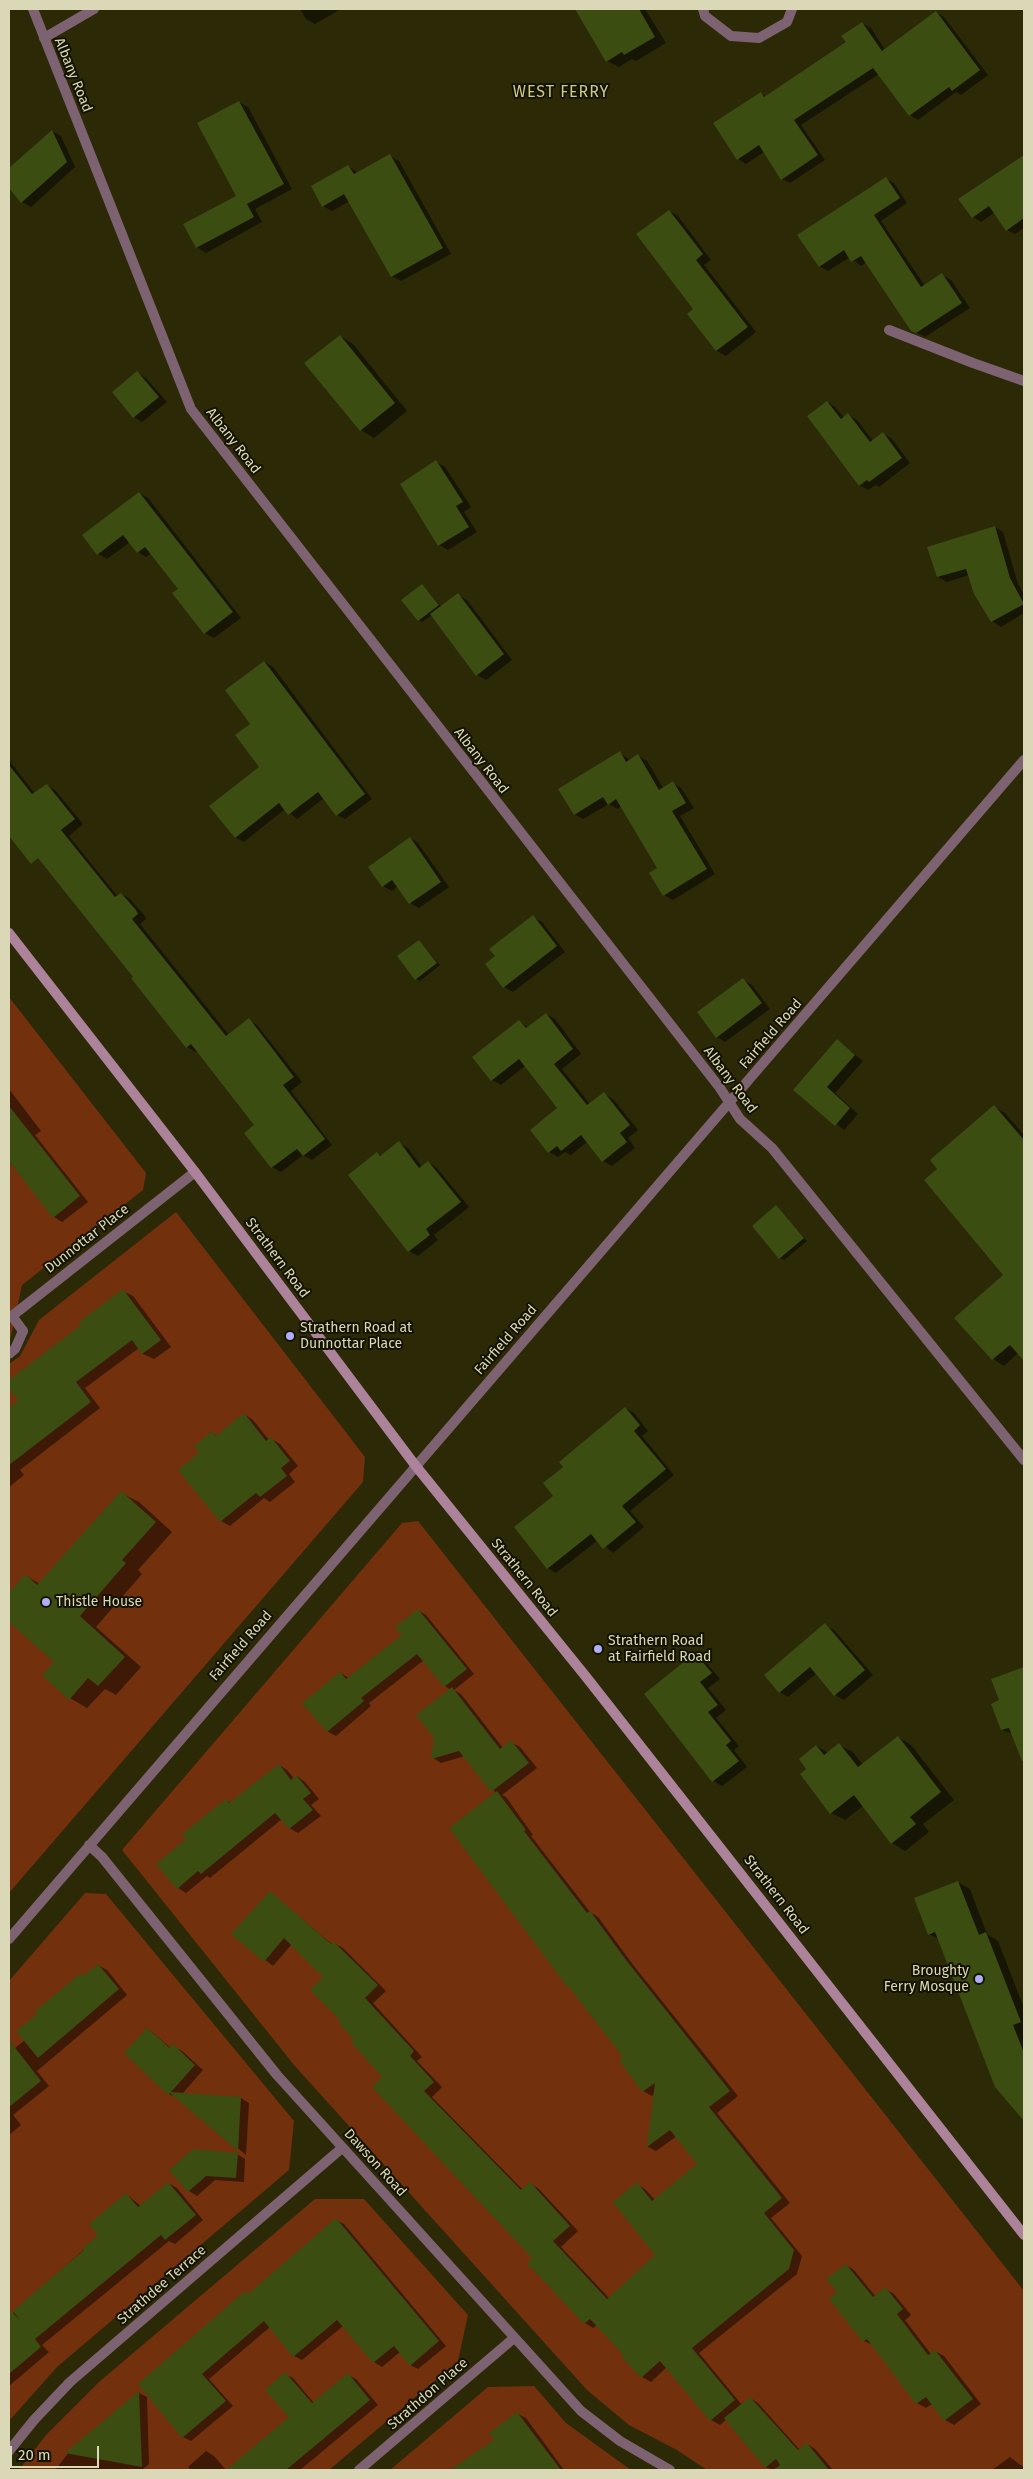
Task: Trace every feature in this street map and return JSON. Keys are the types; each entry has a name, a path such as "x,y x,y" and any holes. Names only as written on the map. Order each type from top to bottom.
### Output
{"street":[{"name":"Albany Road","path":"33,9 191,409 714,1080 740,1119 772,1148 1024,1460"},
{"path":"44,38 94,9"},
{"path":"703,9 705,16 731,36 759,38 787,22 792,9"},
{"path":"889,330 1024,381"},
{"name":"Fairfield Road","path":"9,1939 415,1465 730,1103 1024,760"},
{"name":"Strathern Road","path":"9,933 195,1172 415,1465 588,1678 1024,2234"},
{"name":"Dunnottar Place","path":"9,1354 15,1349 23,1331 10,1315 195,1172"},
{"name":"Dawson Road","path":"89,1845 102,1857 277,2075 581,2411 620,2441 670,2470"},
{"name":"Strathdee Terrace","path":"9,2452 70,2382 342,2148"},
{"name":"Strathdon Place","path":"359,2470 514,2338"}],"shaded area":[{"path":"9,997 146,1173 143,1190 22,1285 9,1345"},
{"path":"176,1212 365,1457 363,1482 9,1893 9,1364 20,1356 39,1320"},
{"path":"418,1521 1024,2291 1024,2470 707,2470 677,2450 629,2425 587,2390 294,2065 122,1850 402,1523"},
{"path":"85,1893 106,1894 294,2121 289,2170 57,2367 9,2421 9,1981"},
{"path":"315,2199 364,2199 468,2315 458,2361 329,2470 19,2470 46,2435 99,2382"},
{"path":"534,2386 566,2423 631,2470 390,2470 488,2387"}],"building":[{"path":"575,9 639,9 655,37 624,55 622,52 606,62"},
{"path":"936,11 980,70 952,91 949,87 909,116 873,68 794,120 818,155 781,180 759,145 737,160 713,123 761,92 764,97 846,42 841,36 862,22 882,51"},
{"path":"239,101 284,184 247,204 254,217 196,248 183,224 236,196 197,123"},
{"path":"52,130 67,162 21,203 9,188 9,168"},
{"path":"390,154 443,248 391,277 344,194 322,207 311,186 348,165 354,174"},
{"path":"1024,155 1024,218 1006,231 989,206 972,218 958,199"},
{"path":"886,177 900,198 874,215 921,287 942,273 962,303 916,333 911,331 861,256 851,262 844,250 819,267 797,235"},
{"path":"669,210 703,254 696,260 748,327 716,351 687,314 693,309 636,234"},
{"path":"340,335 395,403 360,431 304,363"},
{"path":"137,371 159,397 133,418 112,392"},
{"path":"827,401 841,419 848,413 870,442 883,432 902,458 869,482 867,480 859,486 807,416"},
{"path":"436,460 463,502 456,506 469,527 438,546 400,484"},
{"path":"139,492 233,612 204,634 172,593 178,589 145,547 137,553 123,535 97,555 82,535"},
{"path":"995,526 1010,578 1024,604 991,622 974,594 966,569 937,577 927,547"},
{"path":"422,584 439,605 418,621 401,600"},
{"path":"458,593 504,654 476,676 430,614"},
{"path":"264,661 365,794 336,816 318,792 288,815 279,803 235,838 209,806 259,767 235,735 250,724 225,690"},
{"path":"620,751 626,762 638,754 659,790 673,781 686,803 672,811 707,869 663,896 649,873 657,868 616,799 608,805 603,797 574,815 558,789"},
{"path":"9,765 32,794 47,784 75,819 61,830 115,897 121,893 136,910 138,914 132,919 226,1036 249,1018 294,1077 283,1085 325,1139 303,1156 297,1149 271,1168 244,1133 254,1125 191,1044 186,1048 131,978 133,977 38,858 31,864 9,836"},
{"path":"410,837 441,882 409,904 392,880 382,887 368,867"},
{"path":"533,915 557,946 503,988 485,964 495,956 489,949"},
{"path":"419,940 437,963 415,980 397,956"},
{"path":"743,978 762,1003 716,1038 697,1012"},
{"path":"546,1013 573,1049 554,1064 587,1105 604,1092 630,1125 620,1133 627,1142 602,1162 581,1135 561,1151 557,1146 548,1153 530,1130 557,1108 519,1059 491,1081 472,1057 519,1020 526,1028"},
{"path":"837,1039 855,1055 827,1087 850,1108 835,1126 793,1090"},
{"path":"994,1105 1024,1140 1024,1361 1010,1345 992,1360 954,1318 1003,1275 924,1180 937,1169 930,1160"},
{"path":"9,1106 80,1196 53,1218 9,1161"},
{"path":"399,1141 419,1168 428,1161 461,1202 426,1229 430,1235 408,1252 348,1175 377,1152 380,1156"},
{"path":"776,1205 804,1238 779,1259 752,1226"},
{"path":"123,1289 161,1340 142,1354 132,1340 76,1382 91,1402 9,1465 9,1408 18,1401 9,1388 9,1380 81,1325 79,1322"},
{"path":"625,1407 640,1425 634,1431 666,1469 622,1506 636,1522 603,1549 591,1534 547,1569 514,1527 553,1496 543,1483 563,1467 559,1462"},
{"path":"244,1413 266,1441 271,1437 290,1461 281,1468 287,1476 260,1497 256,1493 220,1522 178,1470 199,1453 194,1446 212,1431 216,1436"},
{"name":"Thistle House","path":"121,1491 156,1522 122,1560 126,1563 80,1616 125,1657 98,1686 88,1678 69,1700 42,1675 54,1662 9,1622 9,1593 25,1574 37,1585"},
{"path":"418,1609 467,1669 444,1687 417,1654 361,1698 364,1701 327,1732 302,1703 340,1672 346,1679 402,1635 395,1627"},
{"path":"825,1623 865,1670 834,1696 810,1667 779,1693 764,1675"},
{"path":"695,1653 712,1673 700,1682 718,1705 708,1712 731,1741 726,1745 739,1761 712,1782 644,1694"},
{"path":"1024,1667 1024,1761 1022,1761 1009,1728 1001,1730 991,1704 999,1700 991,1679"},
{"path":"452,1687 500,1749 511,1740 529,1763 491,1792 459,1751 431,1759 434,1738 416,1715"},
{"path":"898,1736 941,1792 910,1817 916,1824 891,1844 854,1795 830,1814 800,1774 806,1769 799,1759 816,1745 824,1755 839,1743 858,1767"},
{"path":"279,1764 291,1780 296,1775 311,1793 303,1799 313,1810 289,1829 275,1813 201,1874 198,1871 177,1889 156,1864 186,1839 182,1834 226,1799 229,1803"},
{"path":"497,1791 526,1830 524,1831 587,1913 590,1911 626,1960 730,2091 709,2107 782,2198 764,2213 794,2250 789,2269 692,2348 735,2400 710,2421 660,2361 641,2378 621,2356 623,2354 590,2319 584,2324 527,2263 532,2258 372,2087 382,2077 351,2042 354,2040 338,2022 340,2020 310,1990 323,1977 284,1938 264,1962 231,1934 270,1891 331,1944 334,1942 378,1985 365,1998 414,2051 410,2056 434,2082 424,2091 521,2190 530,2182 570,2226 553,2241 607,2299 655,2255 613,2202 637,2182 652,2201 697,2164 670,2130 647,2147 655,2083 642,2092 619,2060 623,2057 568,1988 449,1828"},
{"name":"Broughty Ferry Mosque","path":"958,1881 979,1935 986,1932 1021,2022 1013,2025 1024,2053 1024,2121 995,2087 935,1932 928,1935 914,1898"},
{"path":"98,1964 119,1989 38,2058 16,2031 37,2014 35,2011 81,1973 83,1976"},
{"path":"147,2028 170,2048 173,2044 195,2065 171,2092 241,2097 238,2151 170,2093 168,2095 124,2053"},
{"path":"9,2040 41,2081 9,2107"},
{"path":"193,2149 238,2153 236,2178 206,2176 188,2192 169,2170"},
{"path":"168,2182 196,2215 165,2240 161,2235 35,2339 41,2347 9,2374 9,2309 20,2320 13,2311 84,2250 82,2249 98,2235 89,2224 126,2193 138,2207"},
{"path":"336,2218 439,2341 410,2366 394,2346 373,2363 337,2320 293,2357 264,2321 202,2374 226,2401 182,2438 138,2384 245,2291 248,2294"},
{"path":"846,2264 873,2297 885,2287 903,2309 897,2314 928,2355 935,2350 973,2399 944,2421 926,2397 916,2404 867,2339 863,2342 829,2299 837,2292 826,2279"},
{"path":"285,2372 312,2403 348,2373 370,2400 286,2470 226,2470 289,2417 265,2390"},
{"path":"139,2391 142,2467 65,2453"},
{"path":"750,2397 798,2450 807,2443 829,2470 774,2470 780,2465 776,2459 765,2468 724,2418"},
{"path":"517,2412 561,2470 450,2470 494,2440 489,2433"}],"place":[{"name":"Strathern Road at Dunnottar Place","path":"290,1336"},
{"name":"Thistle House","path":"46,1602"},
{"name":"Strathern Road at Fairfield Road","path":"598,1649"},
{"name":"Broughty Ferry Mosque","path":"979,1979"}],"district":[{"name":"WEST FERRY","path":"561,93"}]}
